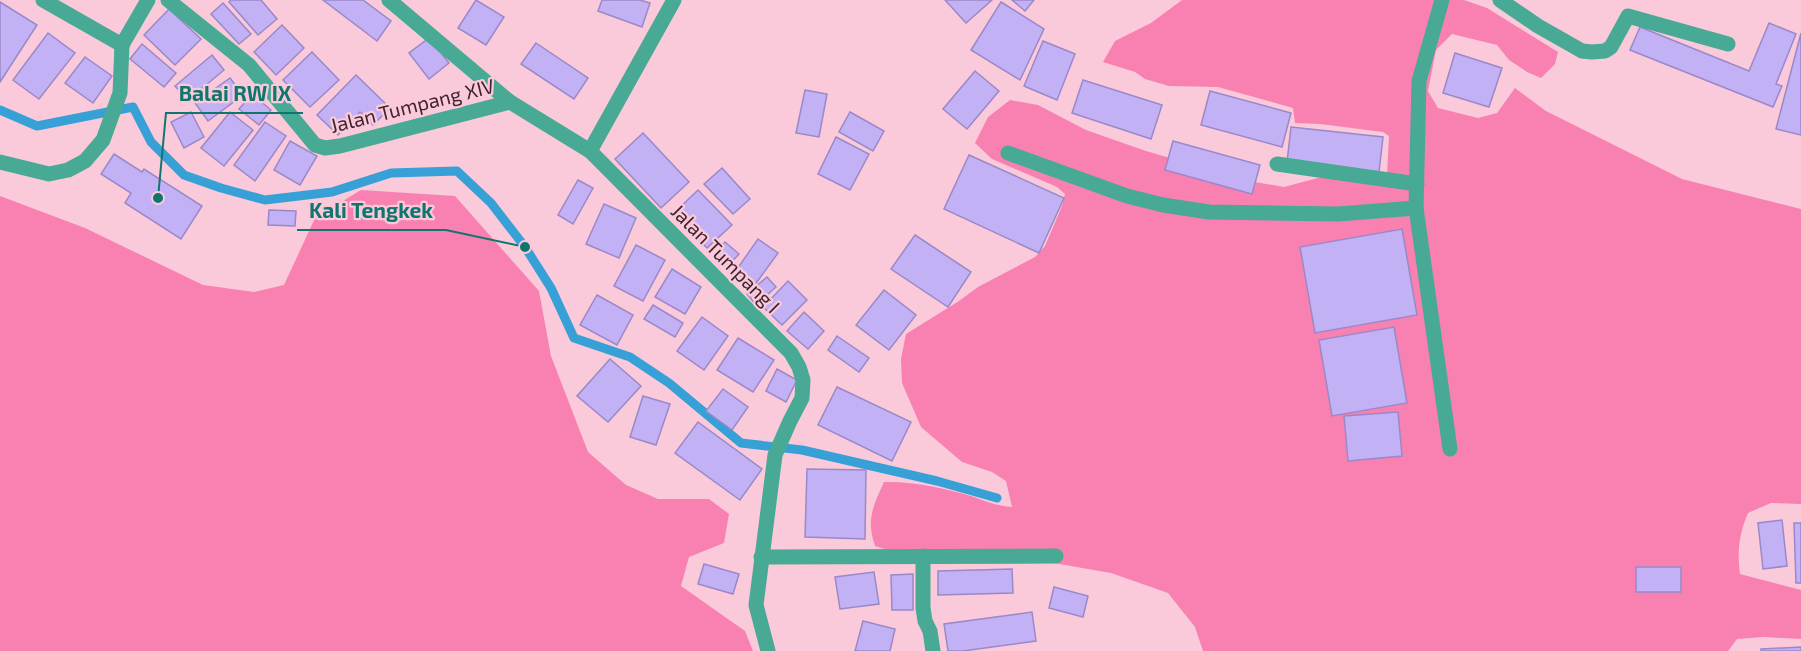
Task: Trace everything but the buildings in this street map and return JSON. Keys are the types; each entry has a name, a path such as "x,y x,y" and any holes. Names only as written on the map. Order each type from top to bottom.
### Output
{"street":[{"path":"43,0 122,45"},
{"path":"0,162 49,174 68,170 85,160 103,140 120,93 122,45 148,0"},
{"name":"Jalan Tumpang XIV","path":"168,0 249,65 315,145 325,148 510,102"},
{"name":"Jalan Tumpang I","path":"389,0 510,102 590,151 791,353 803,380 802,398 775,455 756,605 768,651"},
{"path":"590,151 674,0"},
{"path":"1442,0 1419,81 1416,208 1450,449"},
{"path":"1500,0 1538,26 1582,51 1592,52 1605,51 1611,47 1628,16 1628,0"},
{"path":"1628,16 1728,44"},
{"path":"1008,153 1127,196 1163,205 1209,212 1338,214 1416,208"},
{"path":"1276,164 1417,184"},
{"path":"923,556 923,608 933,651"},
{"path":"761,557 1056,556"}],"shaded area":[{"path":"1182,0 1464,0 1487,8 1558,52 1555,64 1541,78 1509,60 1497,45 1452,34 1436,50 1428,91 1438,108 1478,118 1497,113 1515,88 1546,111 1682,179 1801,209 1801,504 1771,503 1748,513 1739,543 1739,558 1740,574 1801,590 1801,639 1763,637 1737,639 1728,651 1203,651 1195,627 1168,593 1111,573 990,552 894,552 875,546 871,528 872,513 884,482 928,486 1012,507 1006,481 992,472 962,462 921,427 902,383 901,359 906,334 978,287 1035,257 1045,246 1062,206 1065,194 1057,187 992,159 975,143 988,117 1010,100 1038,105 1086,130 1146,151 1249,181 1284,187 1318,178 1387,175 1389,136 1383,132 1295,123 1293,108 1218,87 1169,86 1103,62 1115,41 1151,23"},
{"path":"361,190 455,196 539,291 551,356 588,452 626,485 658,499 709,499 729,514 724,543 689,557 681,586 745,631 753,651 0,651 0,196 85,228 203,285 254,292 284,285 315,218"}],"waterway":[{"path":"0,110 37,126 133,107 151,142 184,175 265,200 332,192 391,173 457,171 491,203 525,247 551,288 574,338 630,357 669,383 741,443 802,450 937,481 997,498"}],"place":[{"name":"Balai RW IX","path":"158,198"},
{"name":"Kali Tengkek","path":"525,247"}]}
